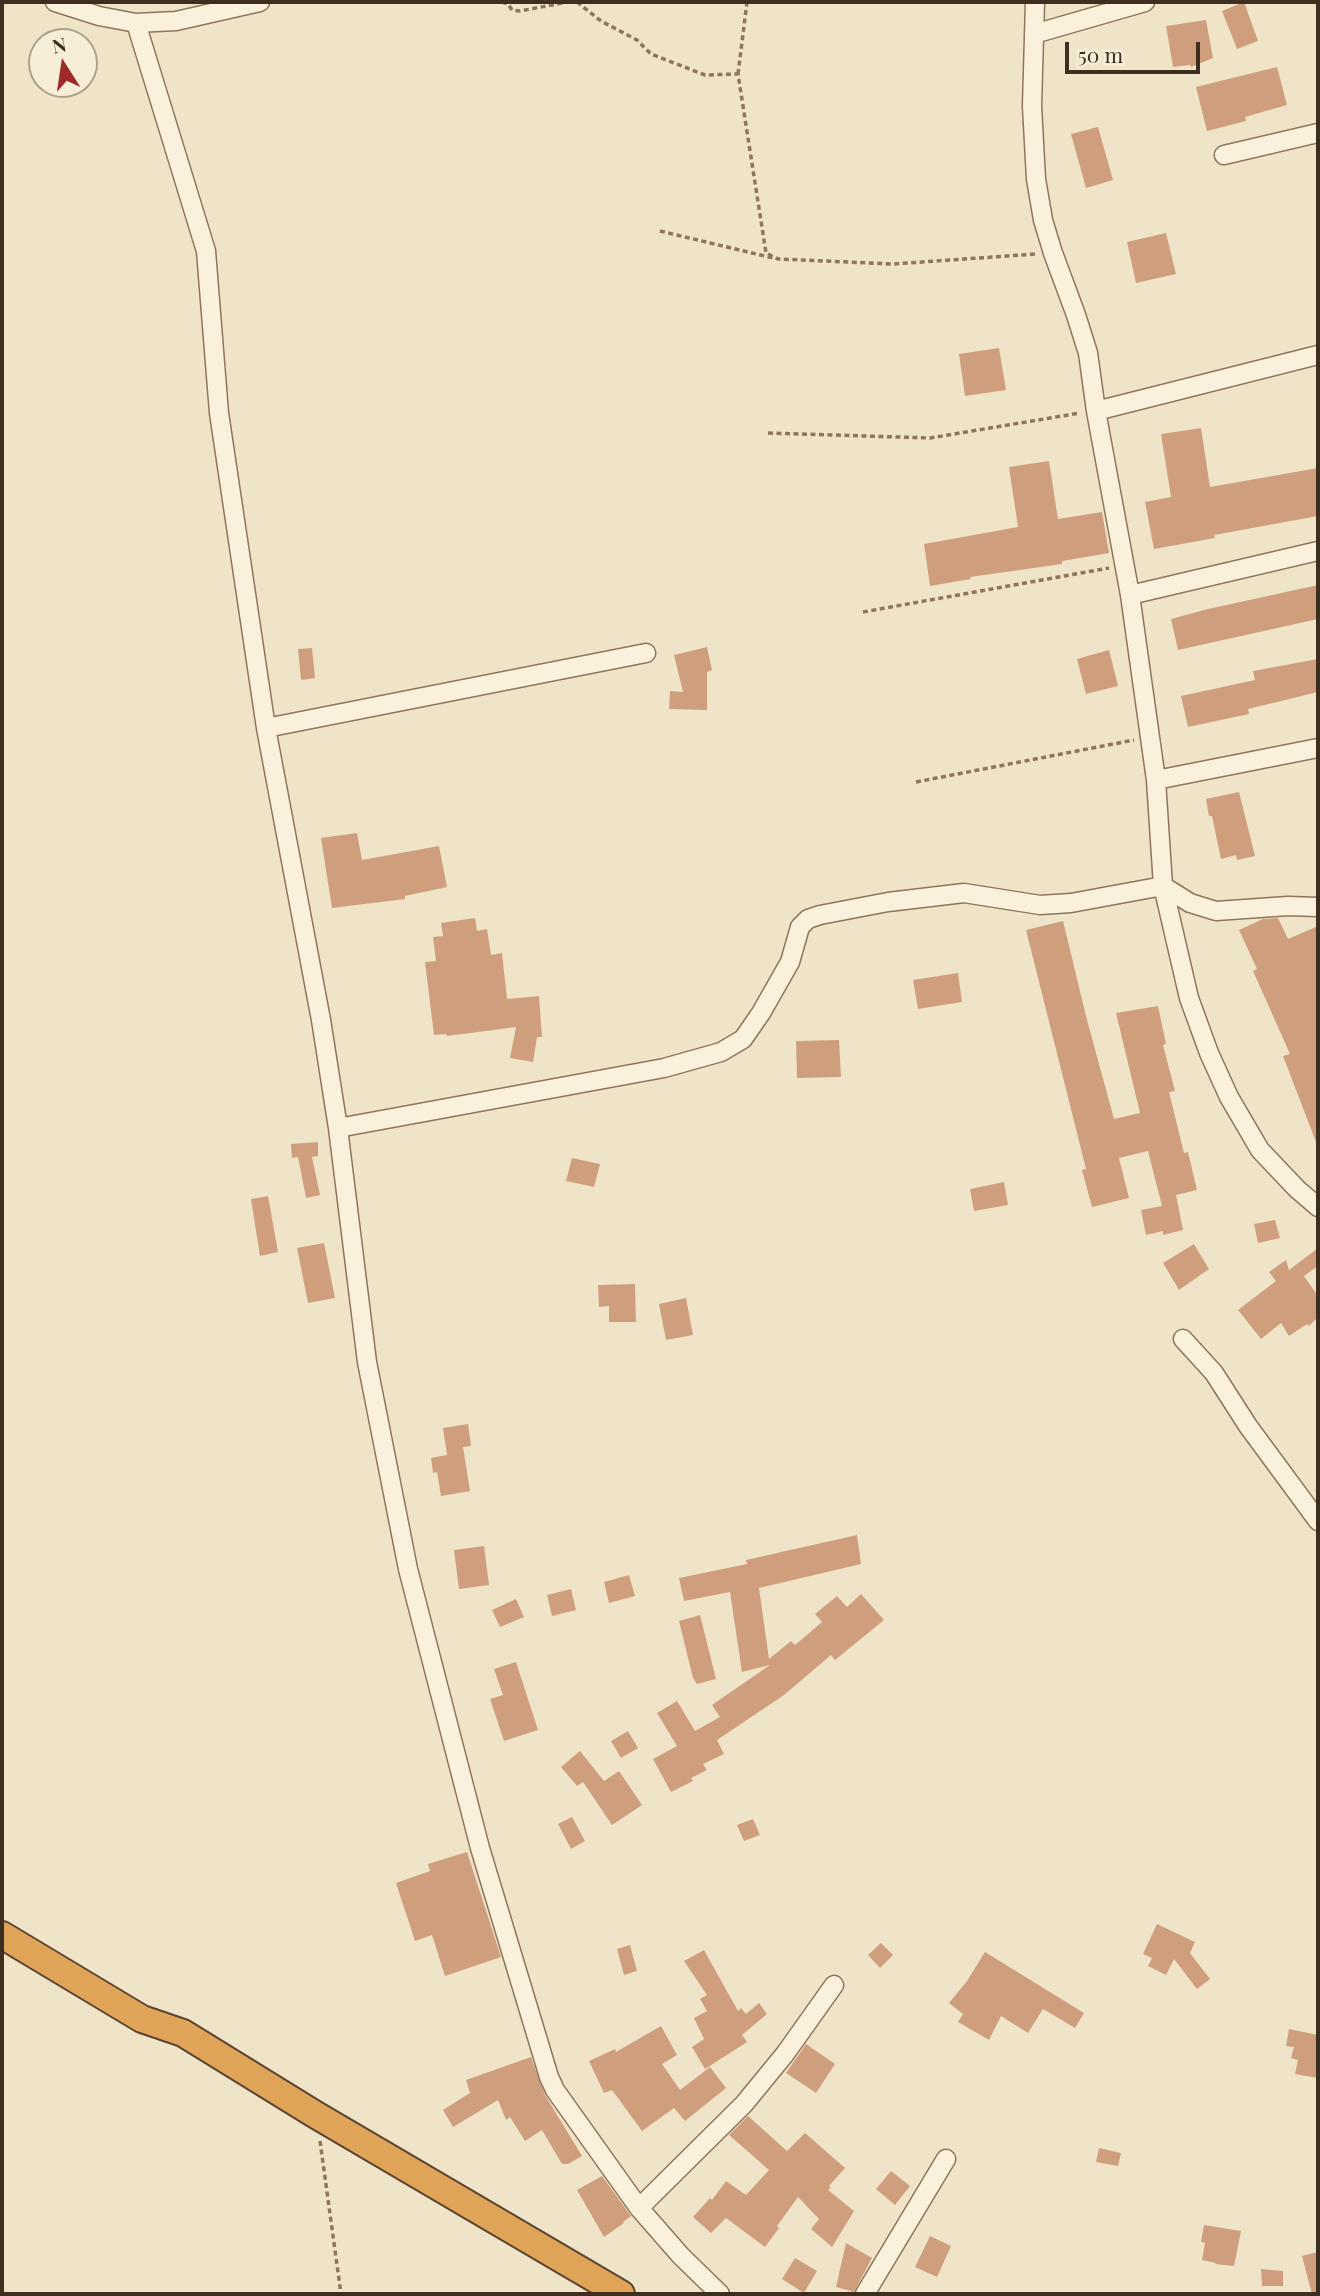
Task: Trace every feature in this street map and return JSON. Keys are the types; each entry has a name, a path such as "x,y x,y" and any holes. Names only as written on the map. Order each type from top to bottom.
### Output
{"highway":[{"path":"2,1935 142,2019 183,2034 621,2294"}],"street":[{"path":"55,2 99,16 136,23 176,21 260,2"},
{"path":"1035,2 1032,106 1036,179 1053,253 1088,353 1130,595 1150,737 1156,780 1163,886 1189,998 1228,1097 1260,1150 1318,1207"},
{"path":"1034,34 1146,2"},
{"path":"136,23 206,251 219,413 266,728 321,1020 338,1128 366,1362 408,1569 480,1848 555,2091 639,2208 681,2256 720,2294"},
{"path":"1224,155 1318,133"},
{"path":"1096,411 1318,355"},
{"path":"1130,595 1318,551"},
{"path":"266,728 646,653"},
{"path":"1156,780 1318,748"},
{"path":"338,1128 664,1068 721,1052 743,1039 790,962 800,928 808,919 820,915 888,902 964,893 1040,905 1070,903 1163,886 1190,903 1216,911 1288,906 1318,907"},
{"path":"1184,1339 1214,1373 1248,1426 1318,1521"},
{"path":"639,2208 744,2104 785,2054 834,1985"},
{"path":"865,2294 947,2159"}],"path":[{"path":"502,2 508,4 512,10 520,11 568,2"},
{"path":"577,2 601,21 637,40 651,54 705,75 738,74"},
{"path":"747,2 738,74 766,253 778,259"},
{"path":"660,231 778,259 893,264 1053,253"},
{"path":"768,433 930,438 1096,411"},
{"path":"863,612 1125,565"},
{"path":"916,782 1150,737"},
{"path":"316,2115 341,2294"}],"building":[{"path":"1244,2 1258,41 1237,49 1222,11"},
{"path":"1206,20 1213,58 1191,67 1173,67 1166,26"},
{"path":"1277,67 1287,105 1245,117 1246,121 1207,131 1196,87"},
{"path":"1098,127 1113,180 1086,188 1071,134"},
{"path":"1166,233 1176,274 1136,283 1127,242"},
{"path":"999,348 1006,390 965,396 959,354"},
{"path":"1201,428 1210,487 1318,468 1318,516 1154,549 1145,502 1171,497 1161,434"},
{"path":"1049,461 1058,519 1102,512 1109,553 1062,561 1062,564 970,577 971,579 930,586 924,544 1018,527 1009,467"},
{"path":"1318,585 1318,619 1178,650 1171,619"},
{"path":"707,647 712,670 707,672 707,710 669,709 670,691 683,692 674,655"},
{"path":"312,648 315,678 301,680 298,649"},
{"path":"1109,650 1118,686 1086,694 1077,659"},
{"path":"1318,659 1318,692 1248,709 1249,714 1188,727 1181,696 1255,680 1253,671"},
{"path":"1239,792 1255,856 1237,860 1236,855 1221,859 1206,799"},
{"path":"357,833 362,860 439,846 447,887 405,896 405,899 332,908 321,838"},
{"path":"475,918 477,931 487,929 491,955 502,953 507,999 539,996 542,1037 537,1037 533,1062 510,1058 516,1027 447,1036 434,1035 425,962 436,961 433,937 443,936 441,923"},
{"path":"1278,918 1288,939 1318,926 1316,1142 1283,1056 1290,1054 1253,971 1257,969 1239,930 1263,919"},
{"path":"1063,921 1114,1119 1140,1113 1116,1013 1158,1006 1166,1044 1163,1045 1175,1091 1169,1092 1184,1153 1188,1152 1197,1190 1176,1195 1183,1230 1163,1235 1163,1231 1146,1235 1141,1210 1162,1206 1148,1151 1119,1158 1129,1198 1092,1207 1082,1170 1086,1169 1026,930"},
{"path":"958,973 962,1002 918,1009 913,980"},
{"path":"839,1040 841,1077 797,1078 796,1041"},
{"path":"318,1142 318,1156 312,1157 320,1195 306,1198 298,1157 292,1158 291,1144"},
{"path":"572,1158 600,1164 594,1187 566,1181"},
{"path":"1004,1182 1008,1205 974,1211 970,1189"},
{"path":"268,1196 278,1252 260,1256 251,1199"},
{"path":"1275,1220 1280,1238 1258,1243 1254,1224"},
{"path":"324,1243 335,1298 308,1303 297,1248"},
{"path":"1194,1244 1209,1269 1179,1290 1163,1263"},
{"path":"1318,1248 1318,1266 1304,1276 1318,1296 1318,1317 1309,1326 1307,1324 1289,1336 1281,1323 1261,1339 1238,1310 1276,1281 1269,1272 1286,1260 1289,1270"},
{"path":"635,1284 636,1322 609,1322 609,1306 599,1307 598,1285"},
{"path":"686,1298 693,1335 666,1340 659,1304"},
{"path":"468,1424 471,1446 463,1447 470,1491 441,1496 437,1472 433,1473 431,1458 447,1455 443,1428"},
{"path":"857,1535 861,1564 759,1588 769,1659 791,1641 795,1645 822,1622 815,1614 837,1596 847,1607 861,1594 884,1620 835,1660 831,1655 784,1695 717,1740 724,1754 703,1764 707,1770 671,1792 653,1759 677,1746 657,1713 677,1701 695,1731 720,1717 712,1705 770,1665 742,1672 730,1592 684,1601 679,1578 747,1564 746,1560"},
{"path":"484,1546 489,1585 459,1589 454,1550"},
{"path":"629,1575 635,1596 609,1603 604,1582"},
{"path":"571,1589 576,1610 552,1616 547,1595"},
{"path":"516,1599 524,1617 500,1627 492,1610"},
{"path":"700,1615 716,1679 697,1684 693,1678 679,1621"},
{"path":"516,1662 538,1730 504,1741 490,1699 503,1695 494,1669"},
{"path":"628,1731 638,1748 621,1758 611,1741"},
{"path":"580,1751 604,1781 619,1771 642,1805 612,1825 583,1782 577,1786 561,1767"},
{"path":"572,1817 585,1841 571,1849 558,1824"},
{"path":"753,1819 760,1835 744,1841 737,1825"},
{"path":"467,1852 501,1957 445,1976 432,1935 415,1941 396,1883 430,1871 428,1864"},
{"path":"1157,1924 1195,1942 1190,1953 1210,1979 1197,1989 1174,1959 1166,1975 1148,1966 1152,1958 1143,1954"},
{"path":"881,1943 893,1955 880,1968 868,1955"},
{"path":"630,1945 637,1971 624,1975 617,1949"},
{"path":"704,1950 738,2011 741,2008 746,2014 759,2003 767,2014 742,2035 747,2042 705,2069 692,2047 704,2039 694,2018 707,2011 700,1999 707,1995 684,1961"},
{"path":"985,1952 1084,2013 1075,2028 1043,2009 1028,2033 1001,2016 989,2040 958,2022 963,2014 949,2003"},
{"path":"661,2026 677,2055 662,2064 680,2090 710,2067 726,2088 685,2121 674,2108 642,2131 612,2090 604,2093 589,2061 615,2049 616,2052"},
{"path":"1289,2029 1318,2035 1318,2078 1295,2074 1298,2060 1291,2058 1294,2047 1286,2046"},
{"path":"806,2044 835,2064 816,2093 786,2073"},
{"path":"531,2057 545,2095 582,2156 568,2164 562,2164 542,2130 525,2141 510,2117 506,2120 498,2100 453,2127 443,2110 470,2093 466,2080"},
{"path":"748,2116 787,2151 805,2133 845,2168 828,2190 854,2211 832,2247 811,2229 819,2219 798,2197 765,2247 726,2218 711,2233 693,2217 710,2198 712,2200 726,2181 746,2195 769,2170 729,2135"},
{"path":"1099,2148 1121,2153 1118,2166 1096,2162"},
{"path":"891,2171 910,2186 895,2205 876,2189"},
{"path":"602,2176 631,2216 604,2237 577,2190"},
{"path":"1204,2225 1241,2231 1234,2266 1202,2260"},
{"path":"930,2236 951,2246 937,2277 915,2267"},
{"path":"846,2243 872,2258 854,2292 836,2287"},
{"path":"1318,2252 1318,2294 1312,2294 1302,2256"},
{"path":"795,2258 817,2271 804,2293 782,2279"},
{"path":"1261,2269 1283,2271 1283,2286 1262,2286"}]}
